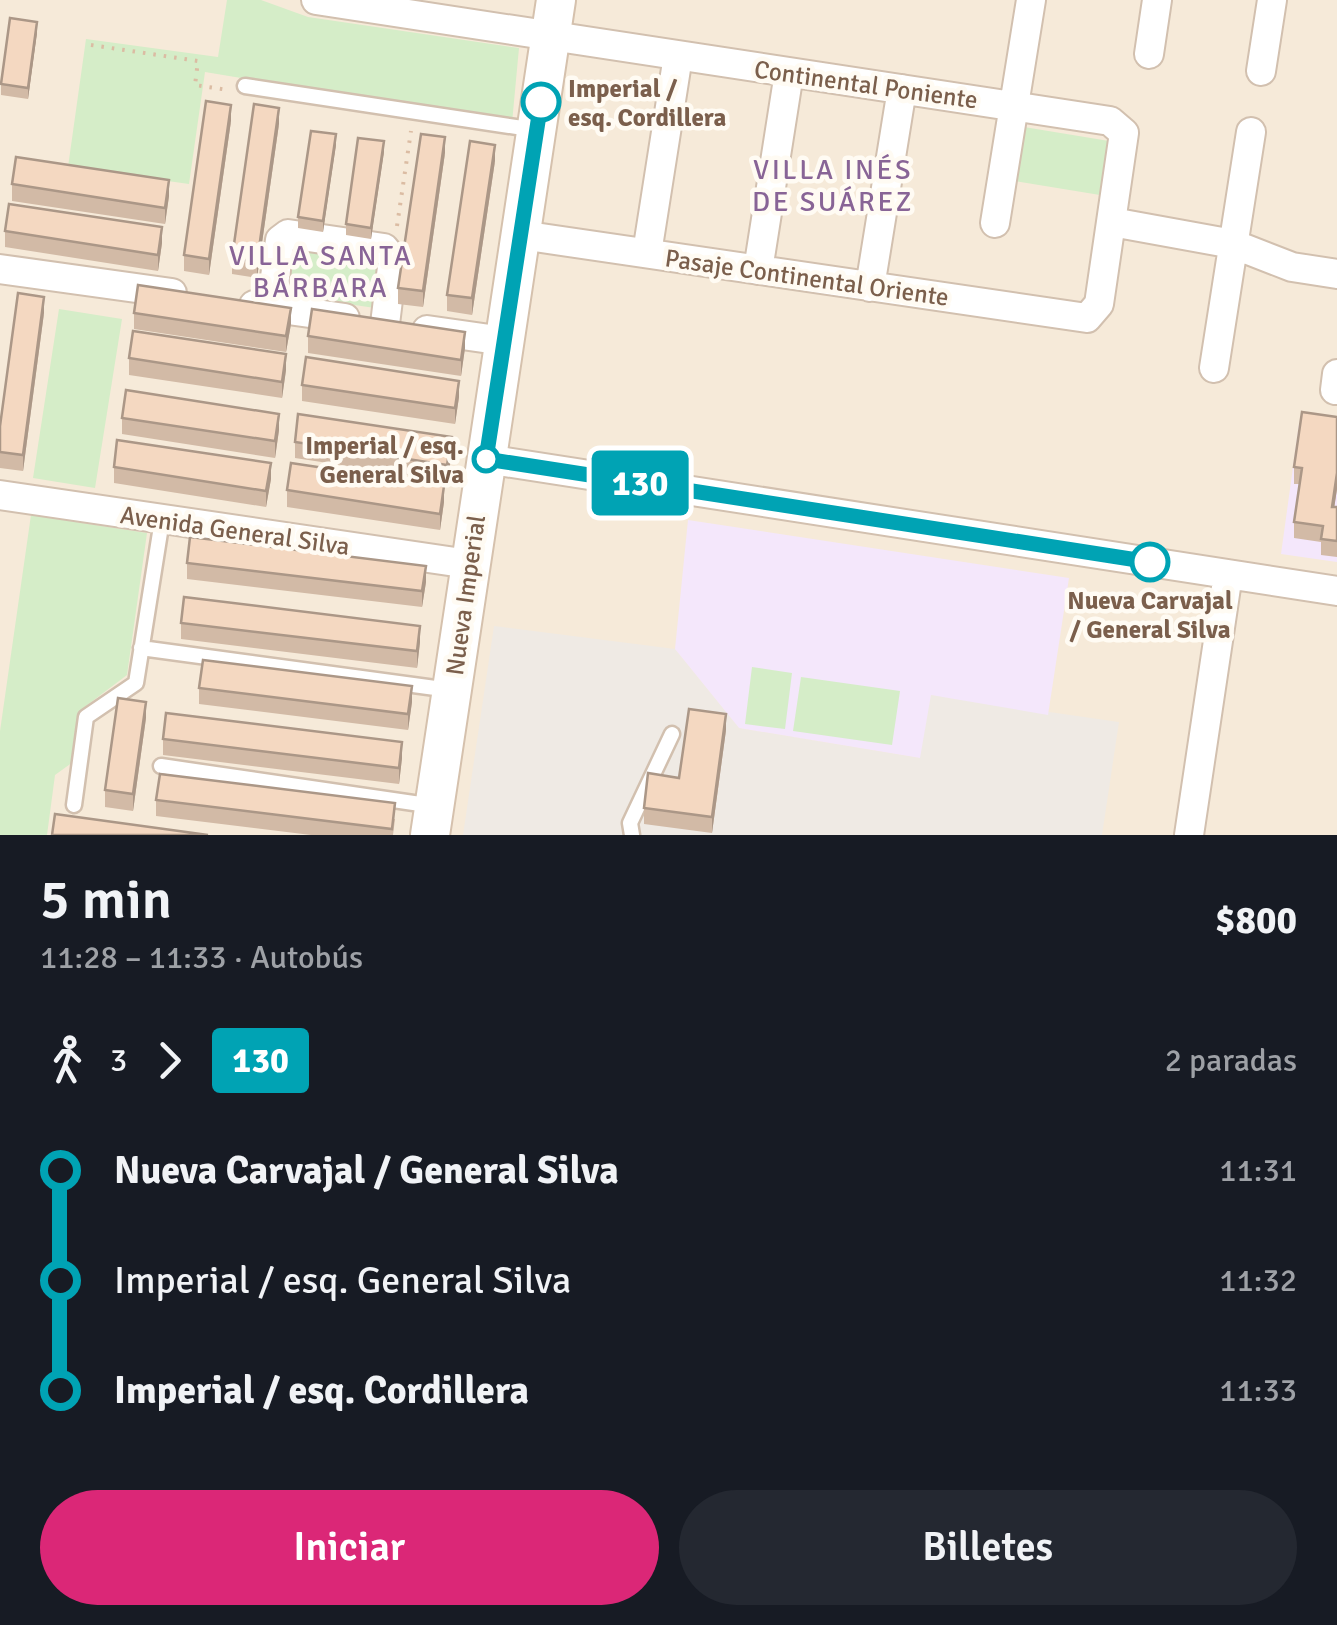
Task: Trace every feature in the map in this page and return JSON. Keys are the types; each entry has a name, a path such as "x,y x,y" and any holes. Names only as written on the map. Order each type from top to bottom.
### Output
{"street":[{"name":"Continental Poniente","path":"316,0 1110,120 1122,127 1124,138 1112,222"},
{"name":"Nueva Imperial","path":"433,820 556,0"},
{"path":"994,223 1030,0"},
{"path":"1149,54 1157,0"},
{"path":"1261,71 1272,0"},
{"path":"646,254 678,56"},
{"path":"758,270 788,73"},
{"path":"870,286 902,90"},
{"path":"1214,368 1250,132"},
{"path":"1112,222 1233,244 1278,262 1337,274"},
{"name":"Pasaje Continental Oriente","path":"521,235 1080,318 1093,315 1100,304 1112,222"},
{"path":"270,307 280,240 288,234 384,248 393,259 385,324"},
{"path":"0,268 193,296"},
{"path":"232,302 504,341"},
{"path":"486,459 1337,591"},
{"name":"Avenida General Silva","path":"0,495 469,564"},
{"path":"1189,835 1228,574"}],"lane":[{"path":"246,86 538,130"},
{"path":"74,805 86,717 136,684 162,520"},
{"path":"141,648 451,690"},
{"path":"632,835 630,823 672,734"},
{"path":"161,766 433,820"}],"path":[{"path":"389,254 413,117"}],"shaded area":[{"path":"0,0 1337,0 1337,835 0,835"},
{"path":"1299,424 1337,429 1337,562 1281,554"},
{"path":"688,520 1069,578 1048,715 931,695 920,758 739,728 675,649"},
{"path":"494,626 675,649 739,728 919,758 931,695 1119,722 1102,835 463,835"}],"green space":[{"path":"227,0 261,0 308,17 519,48 512,123 205,72 189,184 68,167 86,39 218,57"},
{"path":"1024,127 1109,141 1100,195 1015,181"},
{"path":"288,243 382,256 375,308 280,294"},
{"path":"59,309 122,319 95,488 33,478"},
{"path":"31,515 147,533 127,675 82,709 73,762 55,775 47,835 0,835 0,731"},
{"path":"752,667 792,673 785,729 745,724"},
{"path":"801,677 900,691 892,745 793,731"}],"building":[{"path":"10,18 37,22 28,88 1,84"},
{"path":"206,101 231,105 209,259 184,255"},
{"path":"254,104 279,108 257,262 232,258"},
{"path":"311,131 336,134 323,221 298,217"},
{"path":"421,134 445,137 423,291 398,288"},
{"path":"358,138 384,141 371,228 346,224"},
{"path":"470,141 495,145 472,298 447,295"},
{"path":"16,157 169,180 165,208 12,184"},
{"path":"9,204 162,227 158,255 5,231"},
{"path":"138,285 291,308 286,336 134,313"},
{"path":"18,293 44,297 23,455 0,452"},
{"path":"312,309 465,332 461,360 308,336"},
{"path":"133,331 286,354 282,382 129,358"},
{"path":"306,357 459,381 455,408 302,385"},
{"path":"126,390 279,414 275,441 122,418"},
{"path":"1302,412 1337,417 1337,473 1332,507 1337,507 1337,541 1321,539 1323,526 1294,522 1302,468 1294,467"},
{"path":"298,414 452,437 447,465 295,442"},
{"path":"117,440 271,463 266,491 114,467"},
{"path":"291,463 444,486 440,514 287,490"},
{"path":"190,537 426,566 422,591 187,563"},
{"path":"184,597 420,626 417,651 181,623"},
{"path":"203,660 412,686 408,714 199,688"},
{"path":"118,698 146,702 133,794 105,790"},
{"path":"689,709 726,714 712,817 644,808 648,773 679,778"},
{"path":"166,713 402,742 399,768 163,739"},
{"path":"160,774 395,803 392,829 156,800"},
{"path":"55,814 208,835 52,835"}],"bus line":[{"name":"130","path":"541,102 486,459 1150,562"}],"place":[{"name":"Imperial / esq. Cordillera","path":"541,102"},
{"name":"Imperial / esq. General Silva","path":"486,459"},
{"name":"Nueva Carvajal / General Silva","path":"1150,562"}],"district":[{"name":"VILLA INÉS DE SUÁREZ","path":"833,185"},
{"name":"VILLA SANTA BÁRBARA","path":"321,271"}]}
